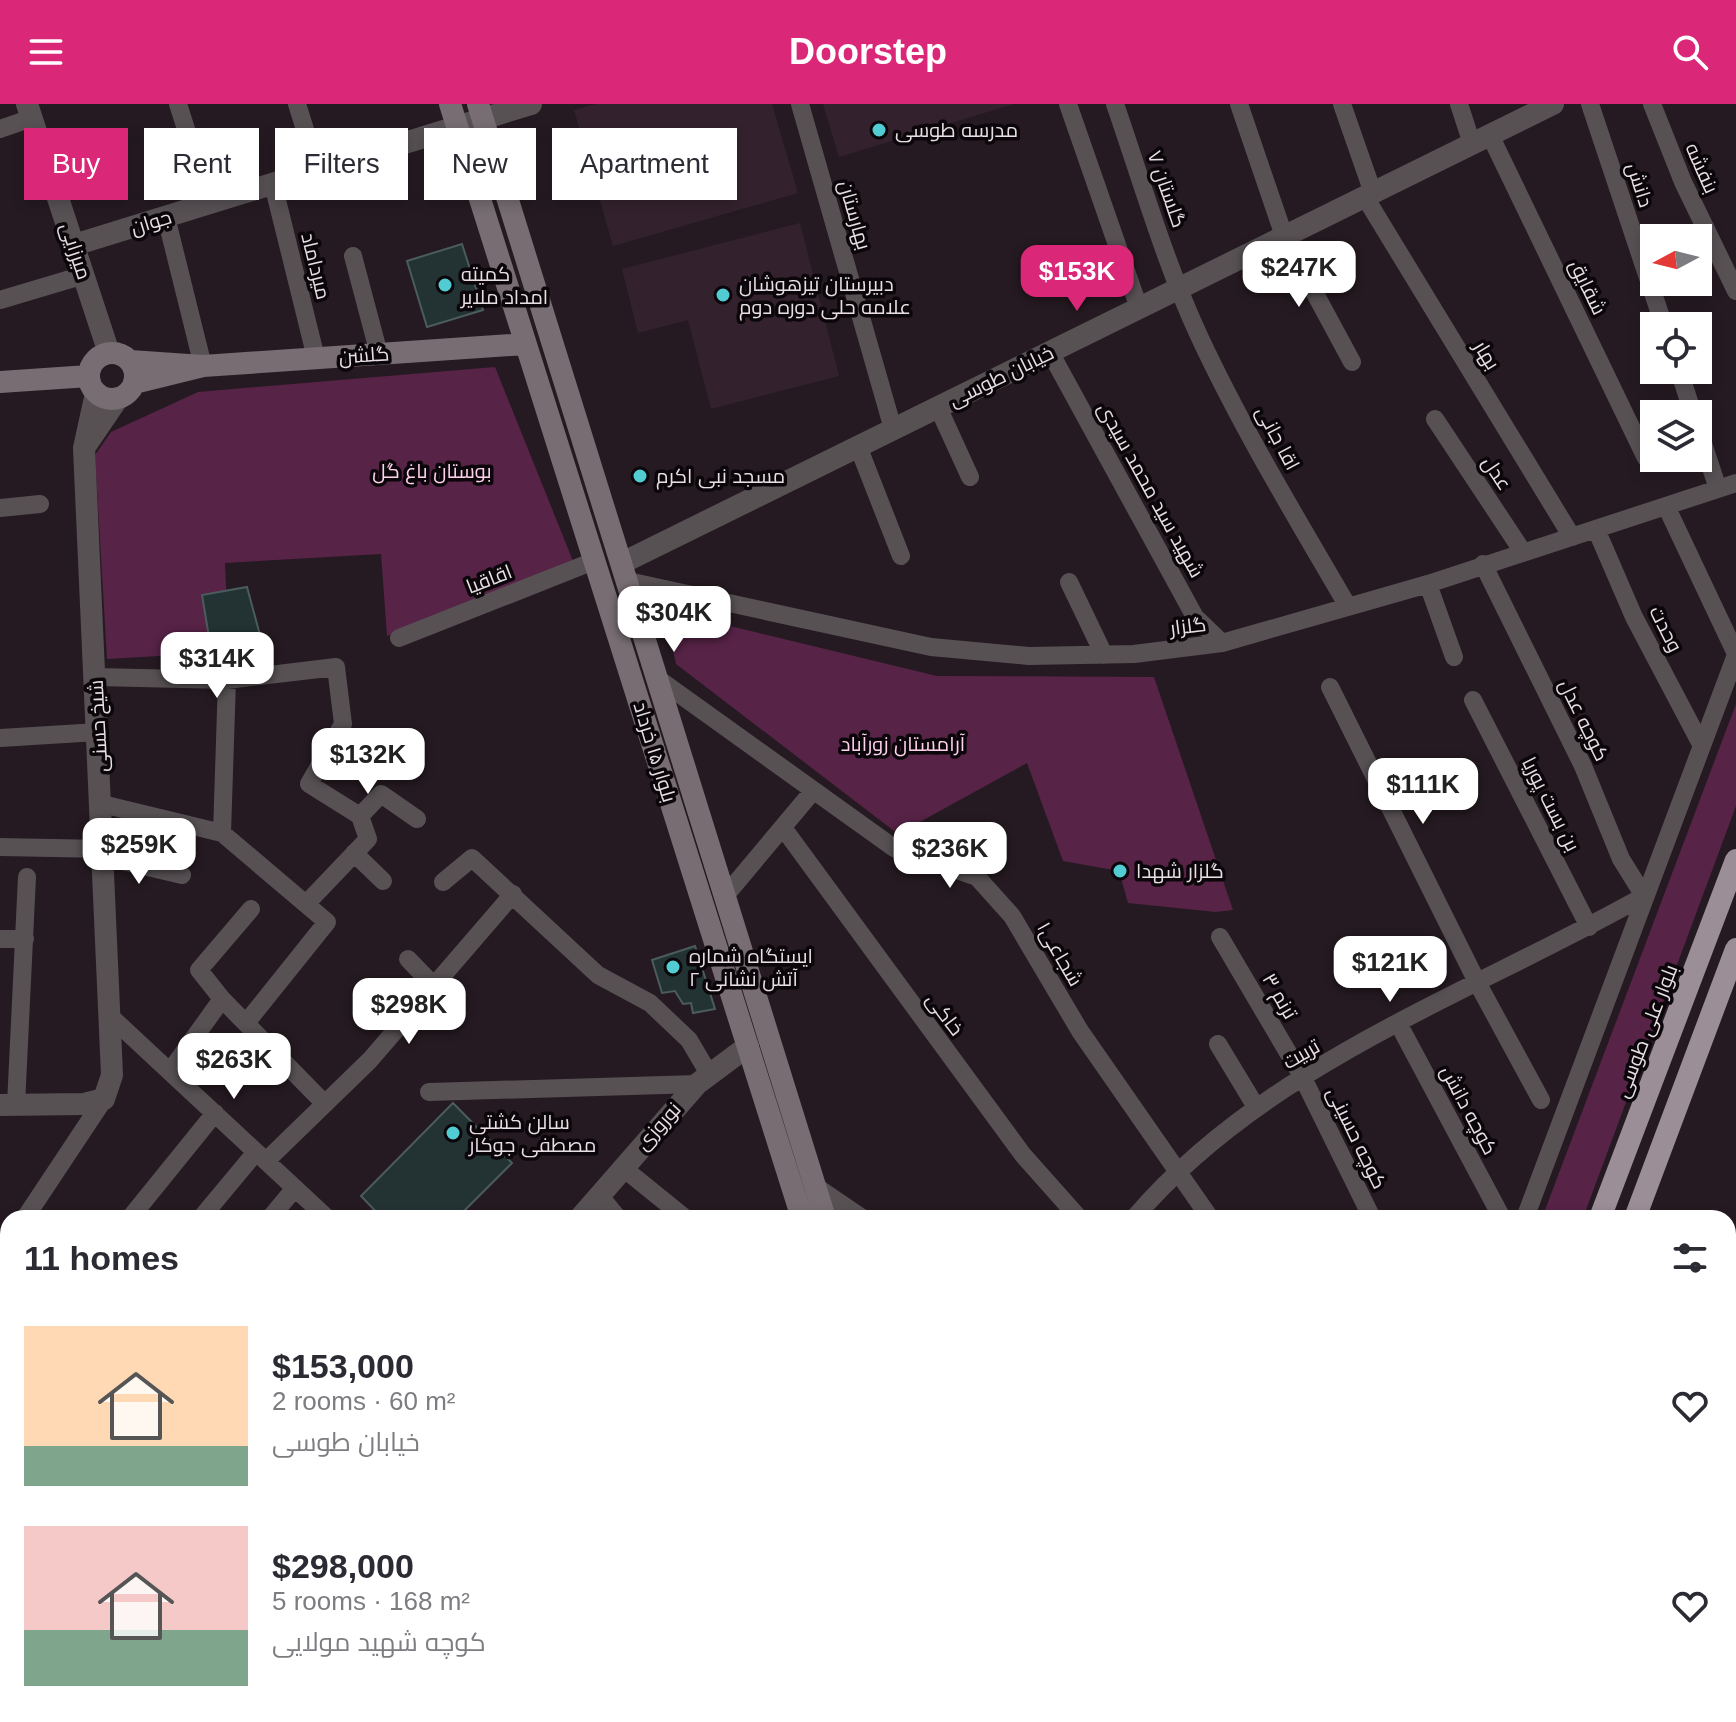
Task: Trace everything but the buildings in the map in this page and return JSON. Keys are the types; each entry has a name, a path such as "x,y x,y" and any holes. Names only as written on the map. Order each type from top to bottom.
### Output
{"highway":[{"name":"بلوار علی طوسی","path":"1603,1210 1736,860"},
{"path":"1638,1210 1736,949"}],"main road":[{"name":"بلوار ۱۵ خرداد","path":"450,104 458,128"},
{"name":"بلوار ۱۵ خرداد","path":"480,112 822,1210"},
{"name":"بلوار ۱۵ خرداد","path":"480,200 799,1210"},
{"name":"گلشن","path":"0,382 113,377 203,366 525,344"},
{"path":"719,957 741,949"}],"street":[{"path":"178,104 210,204"},
{"path":"297,104 305,128"},
{"name":"جوان","path":"458,128 480,112 531,104"},
{"name":"بهارستان","path":"800,104 893,429"},
{"path":"1068,104 1139,308"},
{"name":"گلستان ۷","path":"1115,104 1178,289"},
{"path":"1239,104 1284,236 1352,362"},
{"name":"بهار","path":"1342,104 1369,195 1572,537"},
{"name":"شقایق","path":"1459,104 1481,140 1640,446"},
{"name":"خیابان طوسی","path":"625,572 858,446 1553,104"},
{"name":"دانش","path":"1590,104 1659,312"},
{"name":"بنفشه","path":"1652,104 1683,182 1736,291"},
{"path":"0,129 30,111"},
{"name":"میرزایی","path":"30,111 84,275 113,377"},
{"name":"جوان","path":"74,245 273,184"},
{"name":"میرداماد","path":"273,184 316,358"},
{"path":"166,217 203,366"},
{"path":"353,256 379,354"},
{"path":"0,300 84,275"},
{"name":"اقا جانی","path":"1178,289 1201,340 1266,463 1347,605"},
{"name":"شهید سید محمد سیدی","path":"1050,352 1195,617 1222,643"},
{"name":"شیخ حسنی","path":"104,1099 112,1075 111,1017 84,448 113,377"},
{"path":"938,407 970,477"},
{"name":"عدل","path":"1435,419 1523,552"},
{"path":"858,446 901,556"},
{"path":"1712,456 1727,486"},
{"name":"گلزار","path":"625,572 931,647 1029,656 1104,655 1222,643 1428,584 1727,486"},
{"path":"0,508 40,504"},
{"path":"1528,1210 1736,655 1667,508"},
{"name":"وحدت","path":"1596,529 1634,617 1702,746"},
{"name":"اقاقیا","path":"399,638 594,561"},
{"name":"کوچه عدل","path":"1483,564 1583,766 1621,859 1644,896"},
{"path":"1069,582 1104,655"},
{"path":"1428,584 1454,657"},
{"path":"96,677 227,680 336,667 343,724 309,784 360,816 368,839 306,904"},
{"name":"شجاعی۱","path":"657,678 894,848 977,877 1012,916 1080,1031 1205,1210"},
{"path":"222,833 227,680"},
{"path":"1330,687 1478,984 1541,1100"},
{"name":"بن بست پوریا","path":"1473,700 1589,927"},
{"path":"0,738 98,732"},
{"path":"725,896 813,791"},
{"path":"360,816 381,794 417,819"},
{"path":"102,804 222,833 327,922 246,1023"},
{"name":"خاکی","path":"784,829 1023,1155 1072,1210"},
{"path":"0,847 105,853 182,875"},
{"path":"354,853 383,881"},
{"path":"429,1092 703,1079 689,1040 650,1003 598,975 472,858 443,882"},
{"path":"27,877 25,939 8,1105 84,1104 104,1099"},
{"path":"209,1210 261,1156 325,1104 370,1060 513,894"},
{"name":"تربیت","path":"1141,1210 1217,1134 1256,1107 1398,1023 1644,896"},
{"path":"251,909 199,970 222,999 325,1104"},
{"name":"ترنم ۳","path":"1220,937 1303,1078"},
{"path":"0,939 25,939"},
{"path":"408,959 434,986"},
{"path":"171,1070 222,999"},
{"path":"111,1017 318,1210"},
{"name":"کوچه دانش","path":"1398,1023 1498,1210"},
{"path":"1218,1044 1256,1107"},
{"name":"نوروزی","path":"587,1210 703,1079 748,1046"},
{"name":"کوچه حسینی","path":"1303,1078 1368,1210"},
{"path":"30,1210 104,1099"},
{"path":"136,1210 215,1113"},
{"path":"622,1167 675,1210"},
{"path":"815,1186 850,1210"},
{"path":"277,1210 295,1188"},
{"path":"599,1195 611,1210"}],"shaded area":[{"path":"596,104 772,104 798,193 613,246 600,200 737,200 737,128 579,128 574,110"},
{"name":"مدرسه طوسی","path":"823,104 1014,104 839,157"},
{"name":"دبیرستان تیزهوشان علامه حلی دوره دوم","path":"800,223 839,376 711,409 688,320 638,333 622,269"}],"green space":[{"name":"بوستان باغ گل","path":"495,367 573,561 387,636 381,554 225,563 229,652 107,659 95,455 111,432 198,392"},
{"name":"آرامستان زورآباد","path":"664,610 937,676 1154,677 1233,910 1216,912 1128,903 1119,871 1063,861 1027,763 898,834 676,664"},
{"path":"1736,704 1736,806 1586,1210 1545,1210"}],"place":[{"name":"مدرسه طوسی","path":"879,130"},
{"name":"کمیته امداد ملایر","path":"445,285"},
{"name":"دبیرستان تیزهوشان علامه حلی دوره دوم","path":"723,295"},
{"name":"مسجد نبی اکرم","path":"640,476"},
{"name":"گلزار شهدا","path":"1120,871"},
{"name":"ایستگاه شماره ۲ آتش نشانی","path":"673,967"},
{"name":"سالن کشتی مصطفی جوکار","path":"453,1133"}]}
